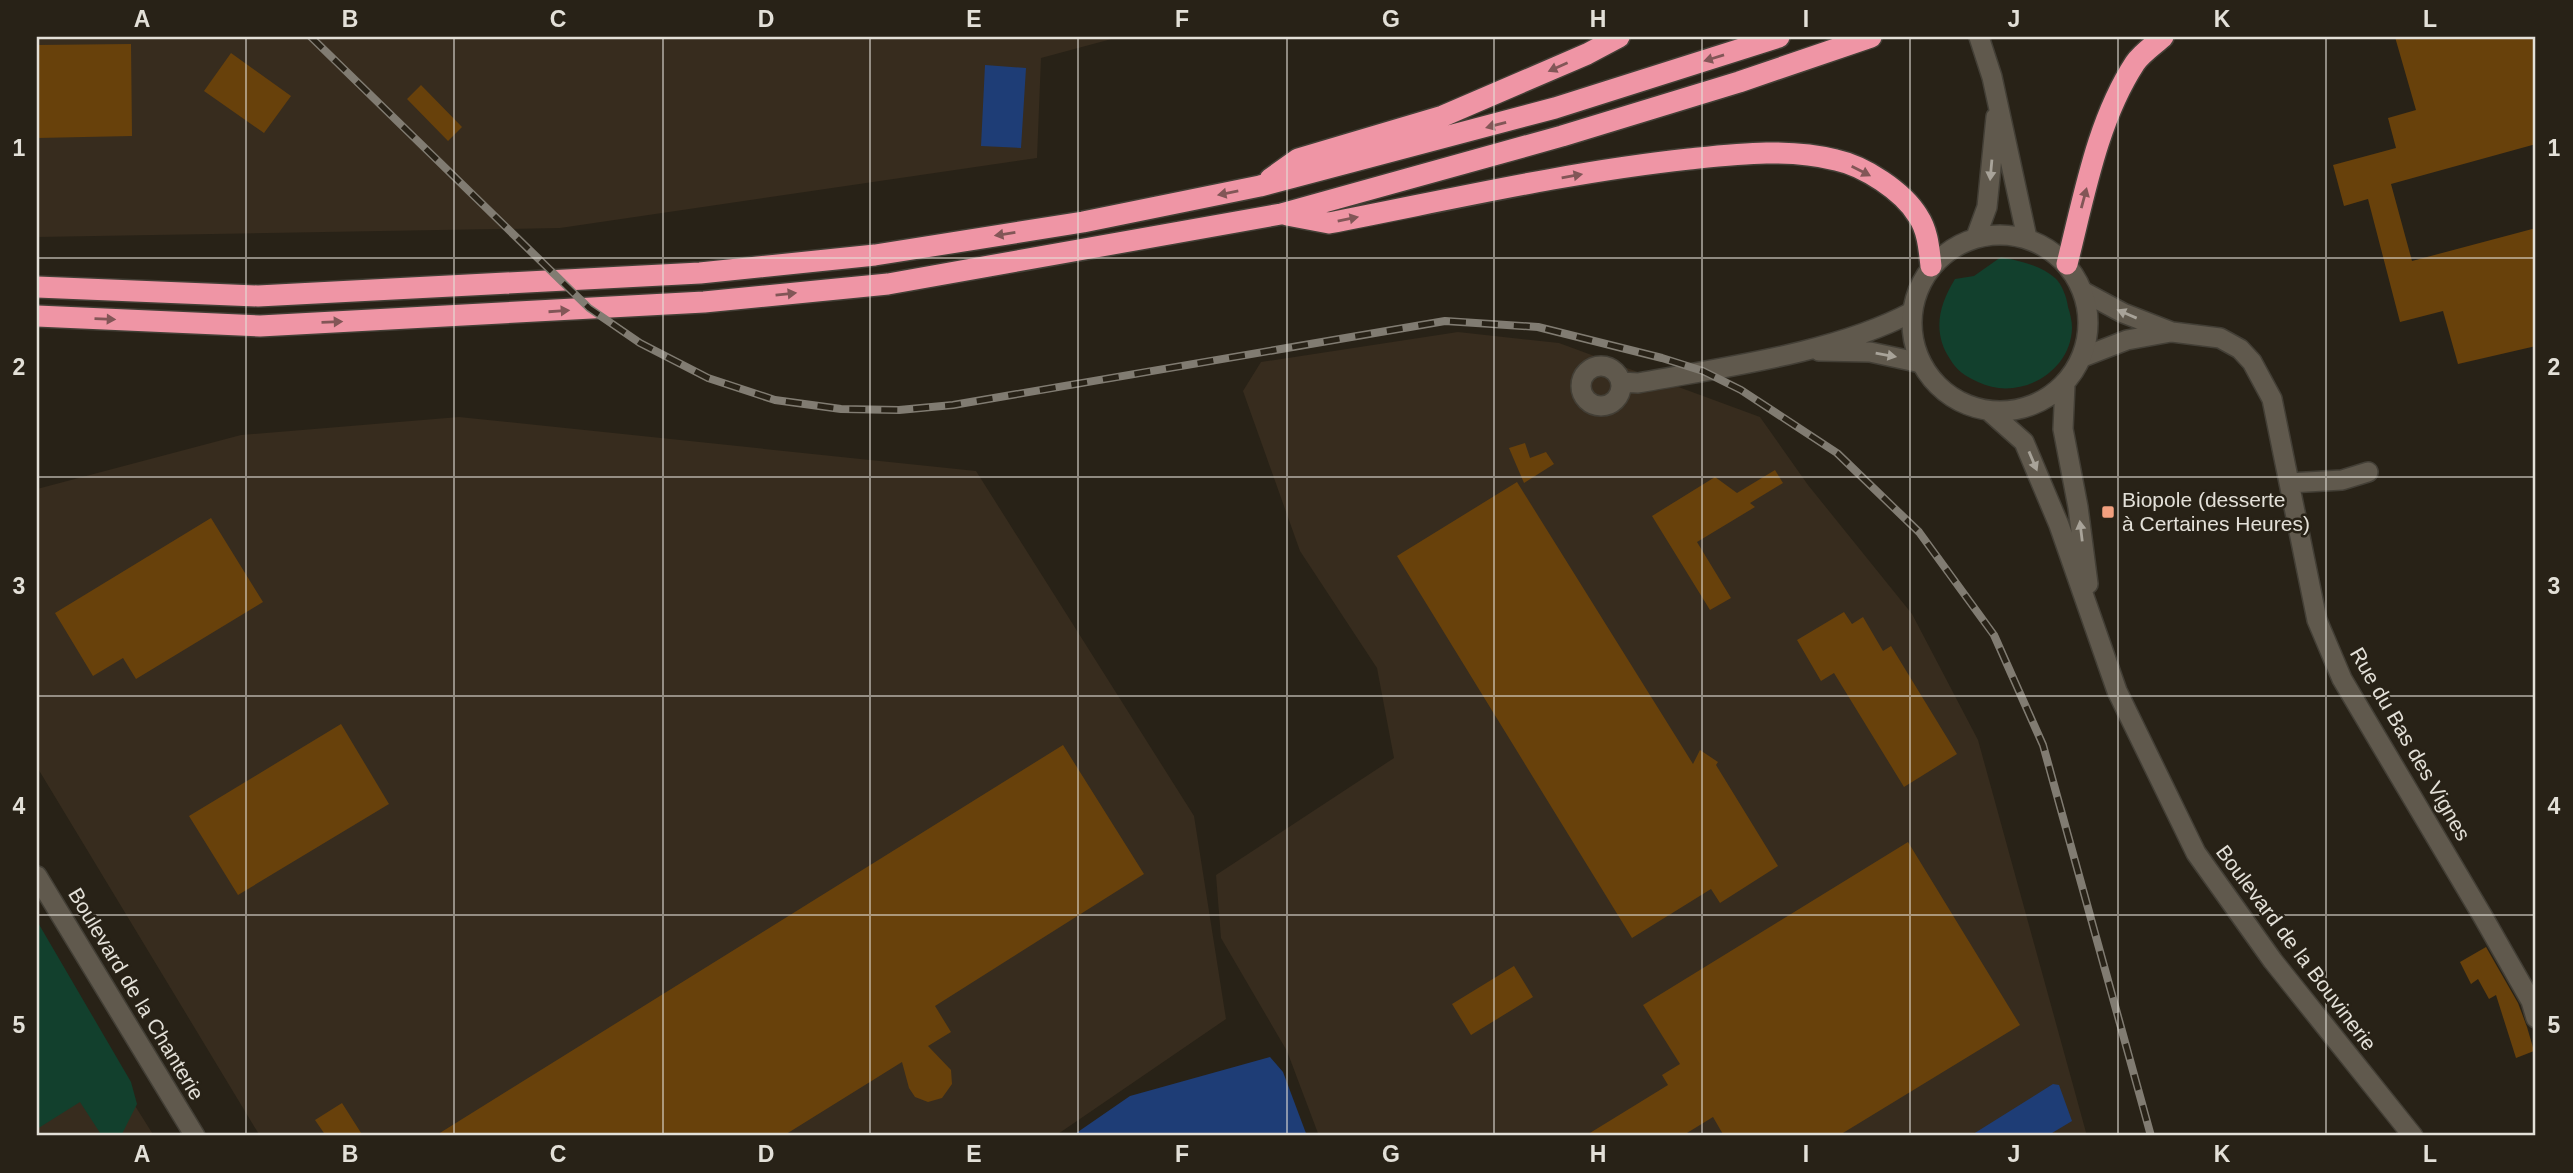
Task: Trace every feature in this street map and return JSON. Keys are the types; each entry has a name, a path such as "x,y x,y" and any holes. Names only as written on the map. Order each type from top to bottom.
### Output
{"highway":[{"path":"1260,186 1298,159 1443,116 1587,54 1619,37"},
{"path":"37,287 258,296 700,273 875,255 1083,222 1260,186 1555,108 1779,37"},
{"path":"37,316 260,326 704,302 888,284 1281,214 1562,136 1739,82 1871,37"},
{"path":"2067,264 2086,189 2115,97 2137,60 2163,37"},
{"path":"1281,214 1329,223 1636,164 1796,152 1840,160 1904,198 1918,216 1928,237 1931,266"}],"street":[{"path":"1982,45 2027,238"},
{"path":"1976,237 1987,207 1997,102"},
{"path":"2002,233 2027,238 2049,248 2067,264 2084,292 2090,325 2082,357 2065,384 2043,401 2030,406 2017,410 1989,411 1968,406 1949,396 1933,381 1921,363 1911,329 1912,312 1918,288 1931,266 1951,248 1976,237 2002,233"},
{"name":"Rue du Bas des Vignes","path":"2084,292 2123,313 2172,332 2220,338 2240,349 2252,362 2272,399 2317,620 2342,679 2531,1001 2536,1018"},
{"path":"1621,382 1638,383 1744,365 1878,330 1912,312"},
{"name":"Rue du Bas des Vignes","path":"2082,357 2127,340 2172,332"},
{"path":"1801,349 1870,352 1921,363"},
{"name":"Boulevard de la Bouvinerie","path":"2065,384 2063,429 2078,507 2093,623"},
{"name":"Boulevard de la Bouvinerie","path":"1989,411 2025,442 2059,525 2117,691 2196,853 2273,961 2413,1136"},
{"path":"2290,483 2342,480 2368,472"},
{"name":"Boulevard de la Chanterie","path":"39,884 195,1136"}],"shaded area":[{"path":"37,37 1119,37 1041,58 1037,158 560,228 37,237"},
{"path":"1458,332 1559,343 1760,417 1808,485 1912,614 1978,740 2087,1136 1319,1136 1287,1051 1221,938 1216,875 1394,758 1377,668 1300,551 1243,391 1261,362"},
{"path":"459,417 976,471 1194,816 1226,1019 1055,1136 260,1136 37,767 37,489 241,435"},
{"path":"37,949 38,951 154,1136 37,1136"}],"green space":[{"path":"2001,257 2037,267 2055,278 2065,295 2072,325 2069,344 2063,358 2052,370 2025,386 2009,388 1993,387 1962,373 1944,349 1939,329 1945,299 1955,279 1974,276"},
{"path":"37,921 131,1082 137,1104 121,1136 102,1136 80,1102 37,1129"}],"water":[{"path":"985,65 1026,68 1021,148 981,146"},
{"path":"1270,1057 1283,1072 1307,1136 1072,1136 1130,1096"},
{"path":"2053,1084 2059,1085 2072,1121 2047,1136 1970,1136"}],"building":[{"path":"2395,37 2536,37 2536,144 2391,184 2412,261 2536,228 2536,346 2458,364 2443,311 2400,322 2368,199 2344,206 2333,165 2396,148 2388,118 2416,110"},
{"path":"131,44 132,136 37,138 37,45"},
{"path":"231,53 291,96 264,133 204,91"},
{"path":"421,85 462,127 448,141 407,99"},
{"path":"1525,443 1530,458 1546,452 1554,464 1524,483 1509,448"},
{"path":"1775,470 1783,483 1750,503 1755,507 1697,542 1731,598 1710,610 1652,516 1715,477 1737,493"},
{"path":"1517,482 1693,764 1700,750 1718,762 1716,765 1778,866 1720,903 1711,889 1632,938 1397,556"},
{"path":"211,518 263,602 136,679 123,658 93,676 55,613"},
{"path":"1844,612 1852,624 1863,617 1883,651 1891,646 1957,754 1904,787 1834,673 1821,681 1797,640"},
{"path":"341,724 389,804 238,895 189,816"},
{"path":"1063,745 1144,874 935,1006 951,1032 928,1046 951,1070 952,1084 942,1098 928,1102 915,1097 909,1088 902,1062 783,1136 435,1136"},
{"path":"1908,842 2020,1025 1838,1136 1724,1136 1713,1117 1682,1136 1585,1136 1668,1085 1662,1075 1680,1064 1643,1005"},
{"path":"2486,947 2518,1003 2534,1051 2516,1058 2496,995 2489,999 2478,979 2471,984 2460,962"},
{"path":"1514,966 1533,997 1471,1035 1452,1004"},
{"path":"342,1103 363,1136 326,1136 315,1120"}],"railway":[{"path":"311,37 589,308 640,343 708,378 775,400 841,409 899,410 953,405 1445,321 1538,327 1662,358 1703,371 1741,390 1837,453 1919,532 1994,635 2043,745 2151,1136"}],"place":[{"name":"Biopole (desserte à Certaines Heures)","path":"2108,512"}]}
